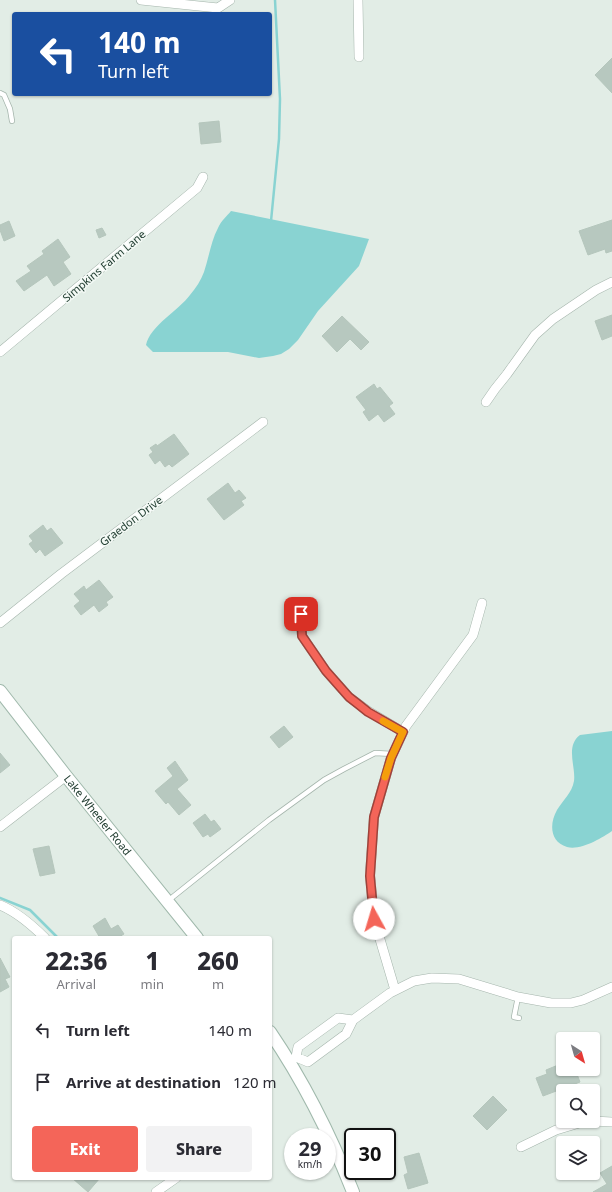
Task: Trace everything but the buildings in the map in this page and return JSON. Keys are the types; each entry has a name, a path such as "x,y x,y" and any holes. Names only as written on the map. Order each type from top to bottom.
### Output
{"street":[{"path":"141,0 218,8 230,0"},
{"path":"358,0 358,57"},
{"name":"Simpkins Farm Lane","path":"0,352 197,188 203,177"},
{"path":"486,402 535,335 553,319 596,290 612,282"},
{"name":"Graedon Drive","path":"0,623 61,574 264,422"},
{"path":"395,990 374,919 370,876 374,817 393,754 406,726 473,635 482,603"},
{"path":"301,614 302,636 326,671 355,702 368,712 403,732"},
{"name":"Lake Wheeler Road","path":"0,691 66,776 195,936"},
{"path":"0,827 66,776"},
{"path":"0,905 6,907 34,926 42,936"},
{"path":"292,1059 308,1062 346,1034 353,1020 395,990 414,981 432,978 459,979 518,997 551,1002 571,1003 583,1000 612,987"},
{"path":"292,1059 298,1047 338,1018 353,1020"},
{"path":"272,1034 292,1059 339,1157 353,1192"},
{"path":"600,1121 612,1122"},
{"path":"521,1146 563,1128"},
{"path":"156,1192 173,1180"}],"lane":[{"path":"0,93 4,95 10,109 12,121"},
{"path":"167,901 269,820 324,780 375,753 393,754"},
{"path":"518,997 514,1017 519,1018"}],"water":[{"path":"231,211 369,239 359,266 318,311 298,340 289,349 281,354 259,358 228,352 153,352 146,345 149,338 153,331 185,301 196,287 204,272 216,233 221,223"},
{"path":"612,731 612,831 584,846 572,848 561,845 554,837 552,827 554,815 573,785 573,745 580,735"}],"waterway":[{"path":"271,221 279,139 280,99 275,0"},
{"path":"0,898 30,910 56,936"}],"slow traffic":[{"path":"383,721 403,732 391,758 385,777"}],"route":[{"path":"301,614 302,636 326,671 349,697 368,712 403,732 391,758 374,817 370,876 374,919"}]}
